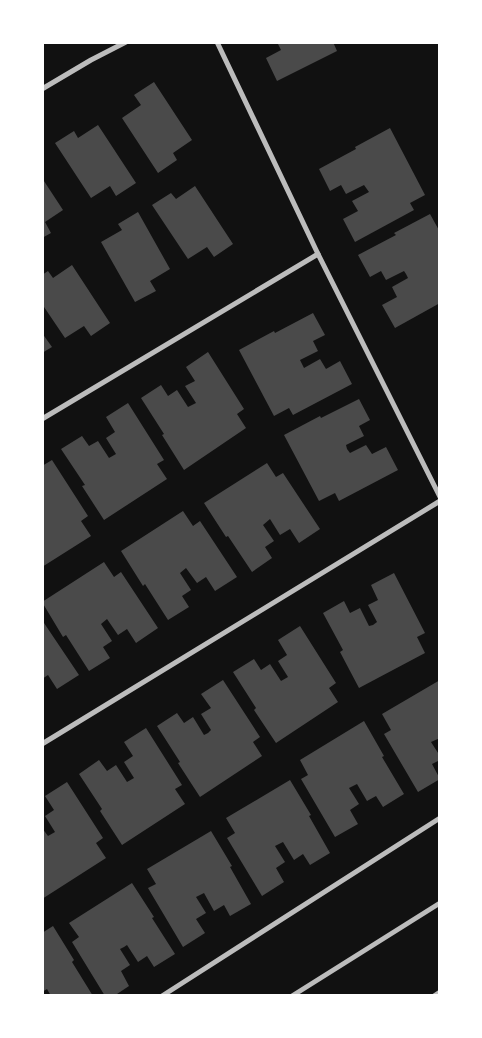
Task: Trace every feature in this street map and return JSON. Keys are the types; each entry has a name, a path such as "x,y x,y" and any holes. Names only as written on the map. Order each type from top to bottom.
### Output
{"street":[{"path":"42,89 126,42"},
{"path":"217,42 318,254 440,496"},
{"path":"42,419 318,254"},
{"path":"42,744 440,501"},
{"path":"162,996 440,818"},
{"path":"292,996 440,902"},
{"path":"434,996 440,992"}],"building":[{"path":"277,42 333,42 337,51 277,81 266,58 281,50"},
{"path":"154,82 192,140 173,153 177,160 158,173 122,118 141,105 134,95"},
{"path":"98,125 136,183 116,196 110,186 91,198 55,143 74,131 78,138"},
{"path":"390,128 425,195 410,203 414,210 355,242 343,219 358,211 352,201 369,192 364,185 346,194 341,185 330,191 319,169"},
{"path":"42,178 63,210 45,222 51,233 42,238"},
{"path":"195,186 233,244 214,257 207,247 188,259 152,205 171,193 176,199"},
{"path":"138,212 170,269 150,281 156,291 135,302 101,242 122,230 118,224"},
{"path":"430,214 440,232 440,303 395,328 382,305 397,297 392,287 408,278 406,274 404,271 386,280 381,271 370,277 358,255"},
{"path":"72,265 110,323 91,336 84,326 65,338 42,304 42,275 48,271 53,278"},
{"path":"313,313 325,335 313,341 318,351 300,360 304,368 320,359 326,369 340,361 352,384 293,415 289,408 274,416 239,350"},
{"path":"42,333 52,347 42,353"},
{"path":"208,352 244,409 237,414 246,428 184,470 141,398 161,385 168,396 177,390 188,407 196,403 185,386 195,381 186,367"},
{"path":"359,399 370,420 359,426 364,436 346,445 347,449 350,453 366,445 372,454 386,447 398,470 339,501 335,493 319,501 284,435 320,416 321,418"},
{"path":"128,403 164,460 157,464 167,479 104,520 82,486 85,485 61,449 82,436 89,446 98,441 109,458 116,454 106,438 115,432 106,417"},
{"path":"52,460 88,516 81,521 91,536 42,567 42,466"},
{"path":"267,463 276,477 283,473 320,529 299,543 290,529 280,535 270,519 263,525 274,541 265,547 272,558 252,572 204,503"},
{"path":"183,511 193,526 200,521 237,577 215,591 206,577 197,583 186,568 180,573 191,590 182,596 189,607 168,620 145,584 143,586 121,551"},
{"path":"104,562 114,577 121,572 158,628 136,643 127,629 118,635 107,619 101,624 112,641 103,647 110,658 89,671 66,635 63,637 42,602"},
{"path":"394,573 425,633 417,637 425,653 359,688 340,652 343,650 323,613 344,601 350,613 360,608 369,626 373,625 377,622 368,605 378,600 371,585"},
{"path":"42,620 79,675 57,689 48,675 42,679"},
{"path":"300,626 336,683 329,688 338,702 276,743 254,710 256,708 233,672 254,659 261,670 270,664 281,681 288,677 278,661 287,655 278,640"},
{"path":"223,680 260,737 253,742 262,756 200,797 157,726 177,713 184,723 193,717 204,735 208,733 211,730 201,714 211,708 201,694"},
{"path":"440,680 440,738 431,742 440,756 440,760 432,764 440,779 418,792 384,734 391,730 382,714"},
{"path":"364,721 384,756 382,757 404,794 383,807 376,796 367,801 357,784 349,788 359,804 350,810 358,824 335,837 301,779 308,775 300,760"},
{"path":"146,728 182,785 175,789 185,804 122,845 100,811 102,809 79,774 99,760 107,771 116,765 127,782 134,778 124,762 133,756 124,742"},
{"path":"290,780 311,815 309,816 330,853 310,865 303,854 294,860 283,842 275,846 285,862 276,868 284,882 262,896 227,838 235,833 226,818"},
{"path":"67,782 103,838 96,843 106,858 42,899 42,828 48,836 55,832 45,816 54,810 45,796"},
{"path":"211,831 232,866 230,867 251,904 230,916 224,905 214,911 204,893 196,897 206,913 196,919 205,933 183,947 148,888 156,884 147,869"},
{"path":"132,883 175,954 154,967 147,956 138,962 127,945 120,949 130,965 121,971 129,986 114,996 105,996 72,942 79,937 69,923"},
{"path":"53,926 93,996 51,996 47,989 42,992 42,933"}]}
